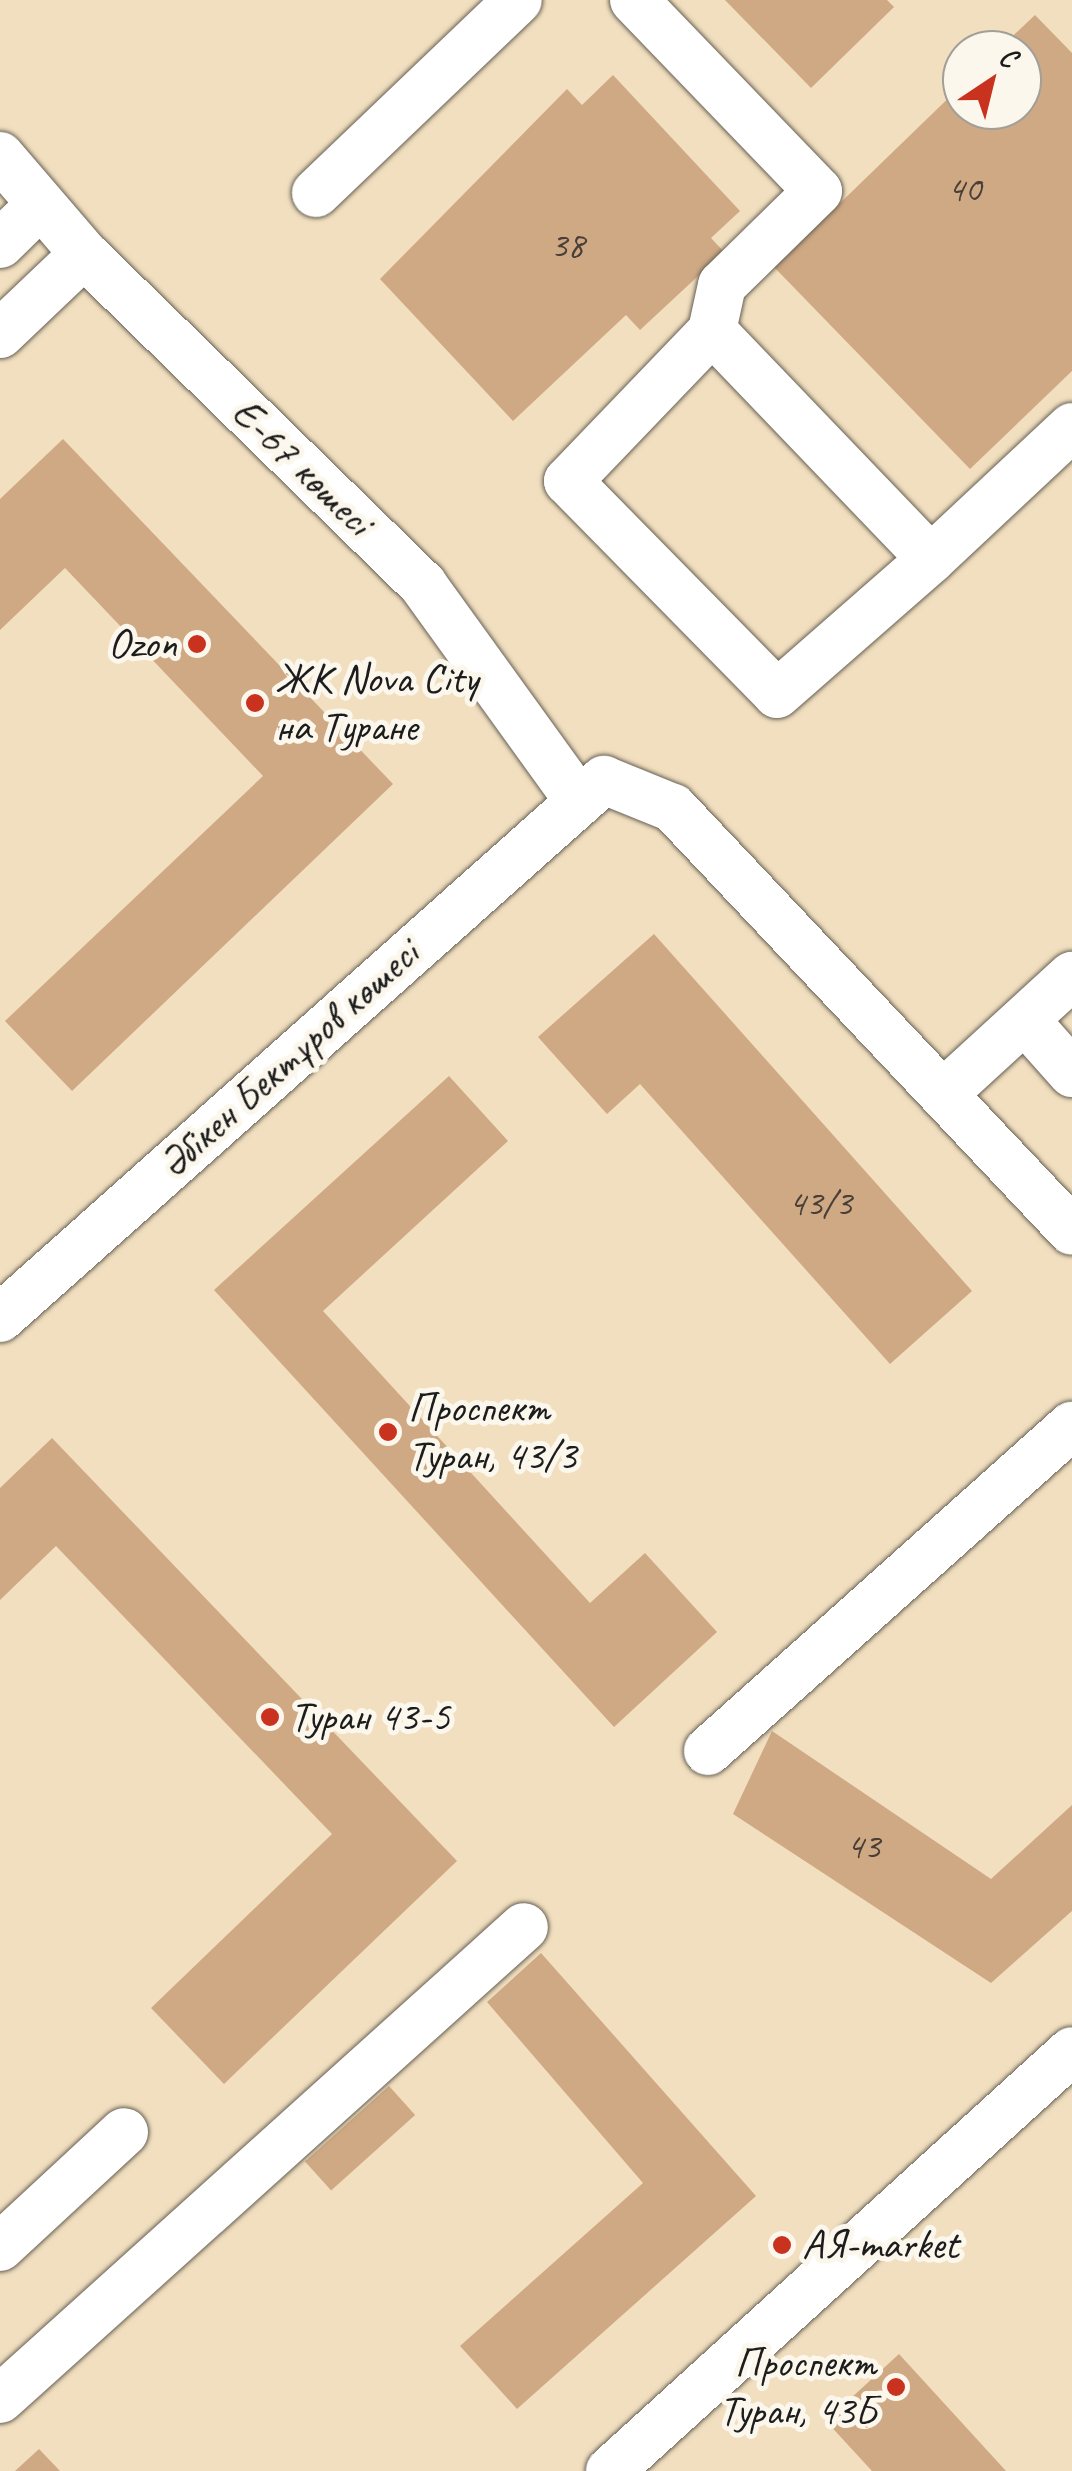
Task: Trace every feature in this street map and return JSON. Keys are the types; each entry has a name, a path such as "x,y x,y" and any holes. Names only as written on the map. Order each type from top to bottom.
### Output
{"street":[{"path":"316,193 518,0"},
{"path":"634,0 818,191 722,285 712,331 568,481 777,694 931,559 1072,427"},
{"name":"Е-67 көшесі","path":"0,156 84,254 423,585 578,800"},
{"path":"0,244 41,204"},
{"path":"0,334 84,254"},
{"path":"712,331 931,559"},
{"path":"578,800 604,780 673,808 1072,1231"},
{"name":"Әбікен Бектұров көшесі","path":"0,1318 578,800"},
{"path":"944,1094 1072,976"},
{"path":"1026,1020 1072,1073"},
{"path":"708,1752 1072,1426"},
{"path":"0,2399 524,1927"},
{"path":"610,2471 1072,2051"},
{"path":"0,2248 124,2132"}],"building":[{"path":"725,0 887,0 894,7 811,88"},
{"path":"1035,15 1072,53 1072,371 970,469 774,267 942,104 942,130 1042,130 1042,30 1019,30"},
{"path":"613,75 740,211 711,238 724,252 640,330 626,315 513,421 380,279 567,89 582,105"},
{"name":"ЖК Nova City на Туране","path":"63,439 393,784 72,1091 5,1021 263,776 65,568 0,630 0,499"},
{"path":"654,934 972,1291 890,1364 640,1084 607,1114 538,1037"},
{"name":"Проспект Туран, 43/3","path":"449,1076 508,1141 323,1311 590,1603 645,1553 717,1632 614,1727 214,1290"},
{"name":"Туран 43-5","path":"52,1438 457,1861 224,2084 151,2008 332,1834 56,1546 0,1600 0,1488"},
{"path":"772,1731 991,1879 1072,1805 1072,1911 991,1983 733,1814"},
{"path":"541,1953 756,2196 517,2409 460,2346 643,2183 487,2002"},
{"path":"389,2086 415,2115 331,2191 305,2162"},
{"name":"Проспект Туран, 43Б","path":"899,2354 1006,2471 872,2471 826,2421"},
{"path":"39,2449 60,2471 15,2471"}],"place":[{"name":"Ozon","path":"197,644"},
{"name":"ЖК Nova City на Туране","path":"255,703"},
{"name":"Проспект Туран, 43/3","path":"388,1432"},
{"name":"Туран 43-5","path":"270,1717"},
{"name":"АЯ-market","path":"782,2245"},
{"name":"Проспект Туран, 43Б","path":"896,2387"}]}
